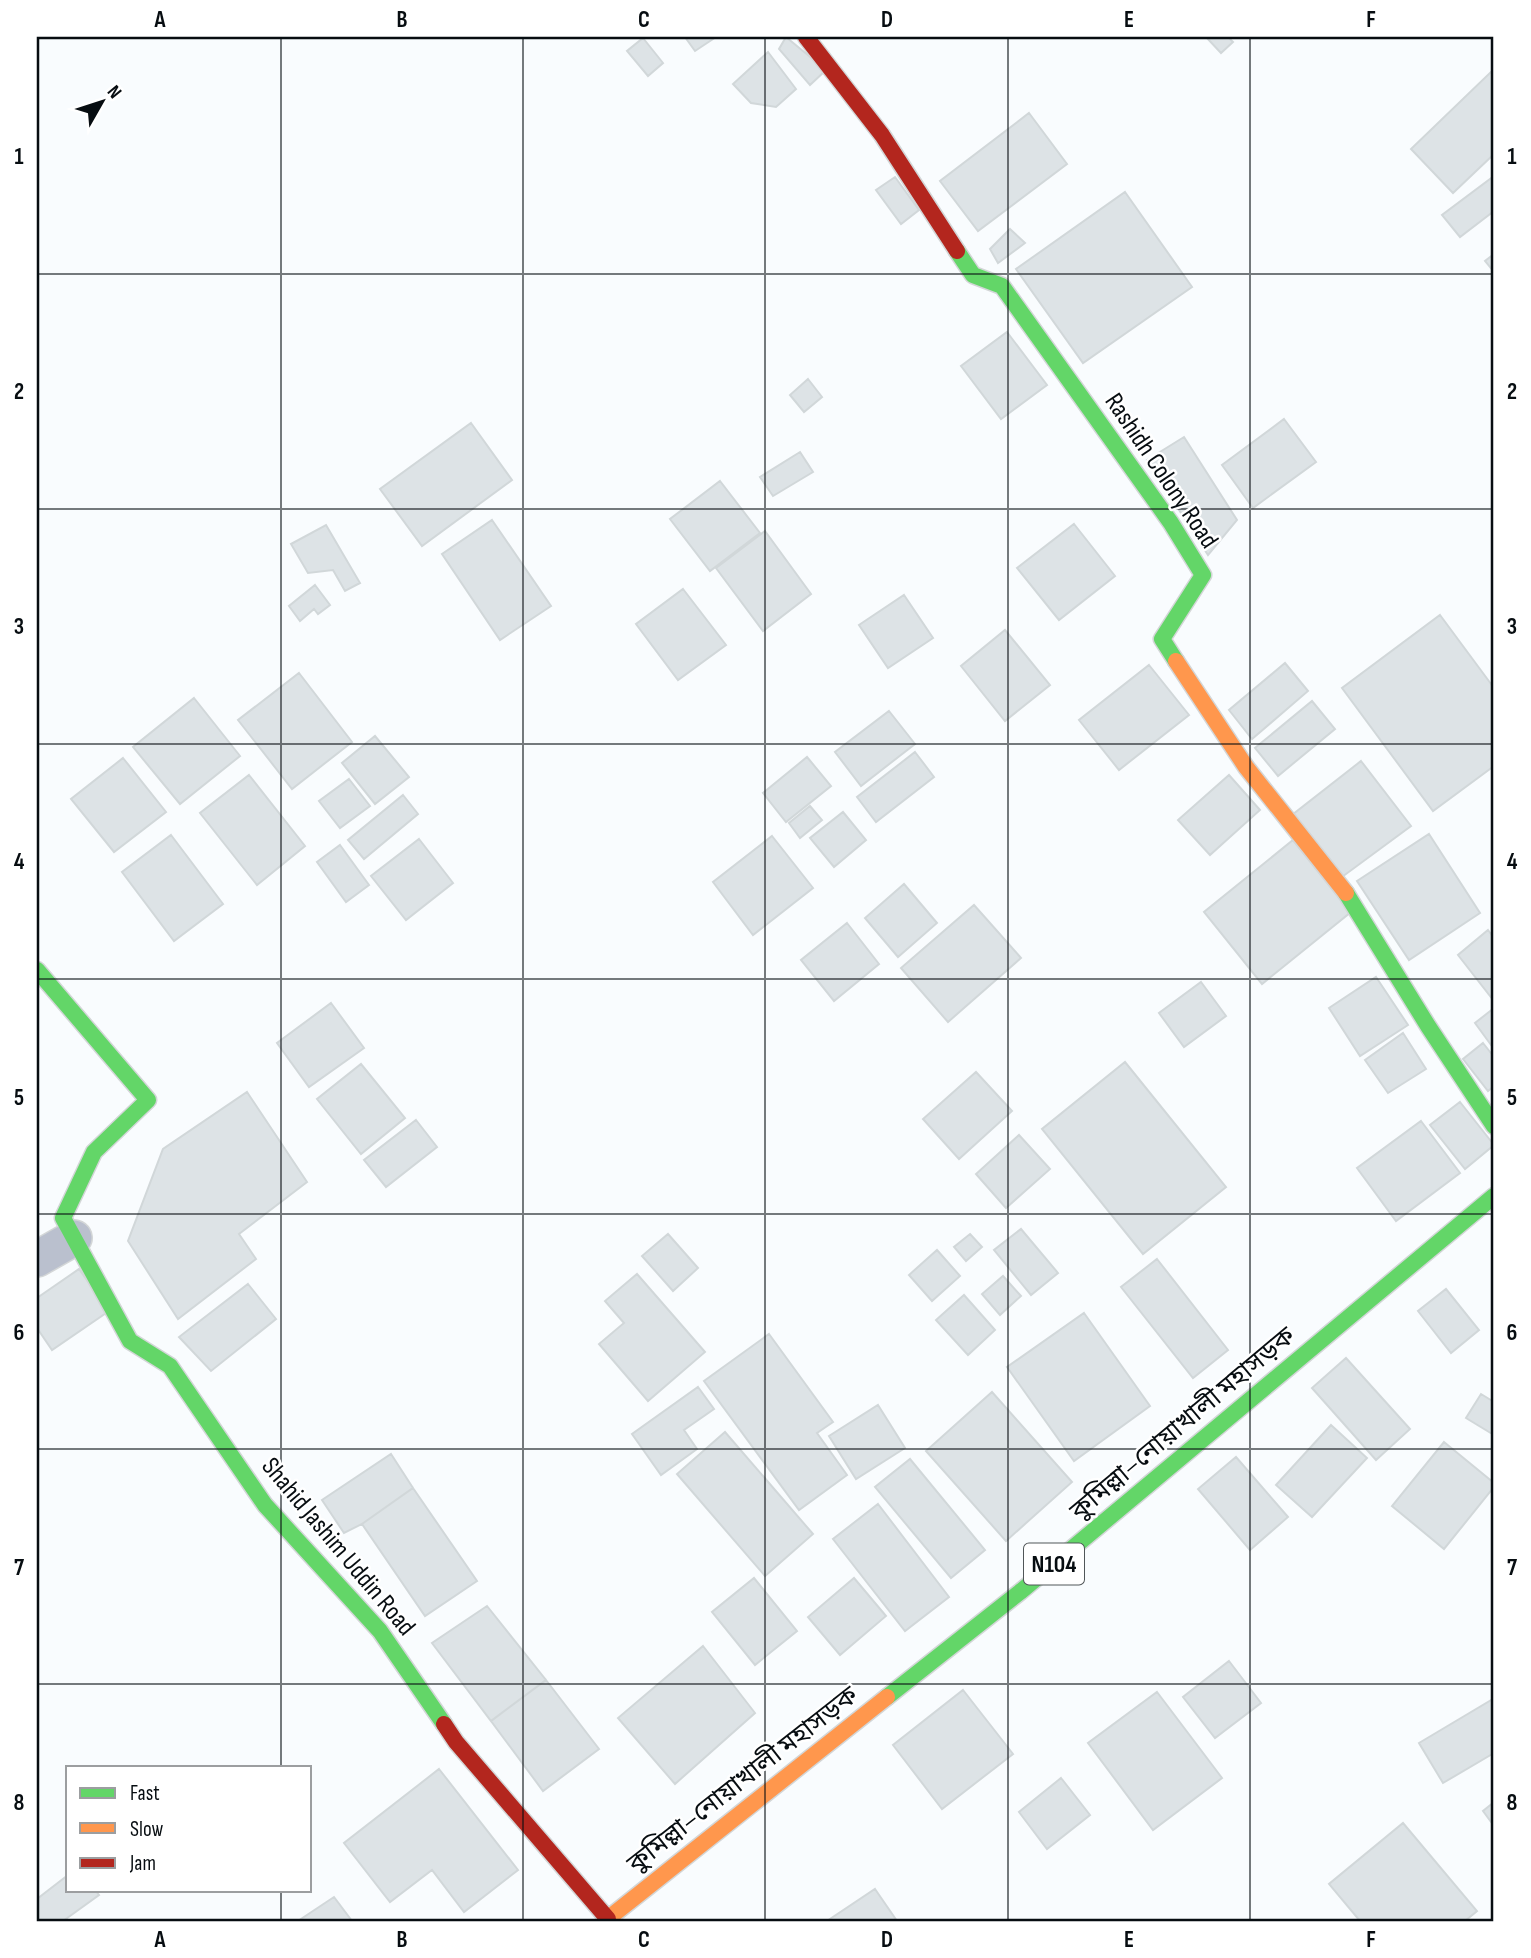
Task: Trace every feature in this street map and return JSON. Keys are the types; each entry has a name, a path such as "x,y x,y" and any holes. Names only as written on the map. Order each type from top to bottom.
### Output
{"main road":[{"name":"Rashidh Colony Road","path":"806,37 882,135 973,275 1002,286 1171,523 1203,575 1162,639 1246,767 1345,891 1428,1026 1494,1126"},
{"name":"Shahid Jashim Uddin Road","path":"37,970 148,1100 94,1152 63,1218 130,1341 170,1366 265,1504 380,1631 456,1742 607,1920"},
{"name":"কুমিল্লা–নোয়াখালী মহাসড়ক","path":"607,1920 1020,1592 1494,1196"}],"street":[{"path":"37,1259 74,1238"}],"building":[{"path":"685,37 716,37 695,51"},
{"path":"786,37 826,70 810,85 779,49"},
{"path":"1206,37 1228,37 1233,42 1221,53"},
{"path":"643,38 663,63 648,76 627,51"},
{"path":"768,52 796,89 776,107 751,103 733,84"},
{"path":"1494,69 1494,154 1453,193 1411,149"},
{"path":"1029,113 1067,164 978,231 940,181"},
{"path":"1494,176 1494,211 1460,237 1442,215"},
{"path":"895,177 919,210 901,224 876,190"},
{"path":"1125,192 1192,287 1083,363 1016,269"},
{"path":"1010,229 1025,243 998,263 990,249"},
{"path":"1494,254 1494,272 1485,261"},
{"path":"1007,332 1047,385 1001,419 961,366"},
{"path":"808,379 822,397 804,412 790,395"},
{"path":"1284,419 1316,462 1253,508 1222,465"},
{"path":"471,423 512,480 422,546 380,489"},
{"path":"1184,437 1237,520 1208,555 1147,460"},
{"path":"800,452 813,472 773,496 760,477"},
{"path":"720,481 760,533 710,571 670,519"},
{"path":"492,520 551,606 500,640 442,554"},
{"path":"1074,524 1115,576 1059,620 1017,568"},
{"path":"326,525 360,583 345,591 333,570 308,573 291,544"},
{"path":"765,531 811,594 763,631 716,568"},
{"path":"315,585 330,605 318,614 314,609 300,621 289,606"},
{"path":"683,589 726,645 678,680 636,624"},
{"path":"904,595 933,638 888,668 859,625"},
{"path":"1440,615 1494,688 1494,766 1433,811 1342,688"},
{"path":"1005,630 1050,685 1005,721 961,666"},
{"path":"1285,663 1308,691 1252,739 1229,710"},
{"path":"1149,665 1189,715 1119,770 1079,720"},
{"path":"299,673 352,742 292,789 238,720"},
{"path":"194,698 240,756 180,804 133,747"},
{"path":"1312,701 1335,729 1278,776 1255,748"},
{"path":"889,711 915,744 861,786 835,752"},
{"path":"375,736 409,777 375,804 342,763"},
{"path":"915,752 934,777 876,822 857,797"},
{"path":"807,757 831,786 786,822 763,793"},
{"path":"123,758 166,812 114,852 71,799"},
{"path":"1361,761 1411,826 1342,877 1292,815"},
{"path":"249,775 305,846 257,885 200,813"},
{"path":"1229,775 1260,810 1210,855 1178,820"},
{"path":"349,779 370,806 340,828 319,801"},
{"path":"403,795 418,814 364,859 348,840"},
{"path":"810,806 822,820 800,838 789,823"},
{"path":"843,812 866,840 834,867 810,838"},
{"path":"1429,834 1480,913 1409,960 1357,881"},
{"path":"171,835 223,904 174,941 122,872"},
{"path":"772,836 813,888 753,935 713,882"},
{"path":"419,839 453,883 406,920 371,876"},
{"path":"1293,840 1351,912 1262,984 1204,912"},
{"path":"340,845 369,885 346,902 317,862"},
{"path":"904,884 937,923 898,957 865,918"},
{"path":"974,905 1021,958 948,1022 901,968"},
{"path":"847,923 879,964 834,1001 801,960"},
{"path":"1488,930 1494,938 1494,1001 1458,955"},
{"path":"1376,977 1408,1025 1360,1056 1329,1008"},
{"path":"1201,982 1226,1016 1184,1047 1159,1013"},
{"path":"331,1003 364,1048 309,1087 277,1043"},
{"path":"1494,1008 1494,1049 1475,1023"},
{"path":"1403,1033 1426,1069 1388,1093 1365,1060"},
{"path":"1483,1043 1494,1057 1494,1086 1488,1091 1463,1059"},
{"path":"1125,1062 1226,1187 1143,1254 1042,1129"},
{"path":"361,1064 405,1118 361,1154 317,1099"},
{"path":"976,1072 1012,1111 959,1159 923,1119"},
{"path":"247,1092 307,1182 239,1234 256,1259 178,1319 128,1241 163,1149"},
{"path":"1460,1102 1494,1145 1465,1169 1430,1125"},
{"path":"416,1120 437,1147 386,1187 364,1160"},
{"path":"1421,1121 1460,1173 1396,1221 1357,1168"},
{"path":"1019,1135 1050,1169 1006,1208 976,1174"},
{"path":"1021,1229 1058,1273 1031,1295 994,1250"},
{"path":"668,1234 698,1268 673,1291 642,1256"},
{"path":"970,1234 982,1247 966,1261 954,1247"},
{"path":"937,1250 960,1276 932,1301 909,1275"},
{"path":"1157,1259 1228,1350 1193,1378 1121,1287"},
{"path":"79,1269 109,1311 52,1350 37,1328 37,1298"},
{"path":"637,1274 705,1352 648,1401 599,1344 624,1323 605,1301"},
{"path":"1003,1276 1021,1296 1000,1315 982,1294"},
{"path":"248,1284 276,1319 211,1371 179,1337"},
{"path":"1446,1289 1479,1330 1451,1353 1418,1311"},
{"path":"964,1295 995,1330 968,1355 936,1320"},
{"path":"1084,1313 1150,1406 1074,1461 1007,1367"},
{"path":"769,1334 833,1422 817,1433 847,1475 799,1510 704,1381"},
{"path":"1346,1358 1410,1429 1376,1460 1312,1388"},
{"path":"698,1387 714,1409 684,1430 697,1449 661,1475 632,1434"},
{"path":"992,1392 1072,1482 1006,1541 926,1451"},
{"path":"1481,1394 1494,1402 1494,1435 1466,1418"},
{"path":"878,1405 905,1448 856,1479 829,1436"},
{"path":"1331,1425 1367,1458 1312,1517 1276,1485"},
{"path":"725,1432 813,1534 765,1576 677,1474"},
{"path":"1444,1442 1494,1483 1494,1487 1444,1549 1392,1506"},
{"path":"391,1454 413,1488 362,1524 344,1533 322,1500"},
{"path":"1236,1457 1288,1517 1250,1550 1198,1489"},
{"path":"910,1459 985,1550 951,1578 875,1487"},
{"path":"413,1488 477,1581 425,1616 362,1524"},
{"path":"878,1504 949,1597 905,1631 833,1539"},
{"path":"754,1578 797,1631 755,1665 712,1612"},
{"path":"854,1578 886,1616 840,1655 808,1617"},
{"path":"487,1606 546,1680 491,1721 432,1643"},
{"path":"703,1646 755,1713 675,1784 618,1718"},
{"path":"1229,1661 1261,1703 1215,1738 1183,1697"},
{"path":"546,1680 599,1749 543,1791 491,1721"},
{"path":"963,1690 1013,1754 942,1809 893,1745"},
{"path":"1157,1692 1222,1778 1153,1830 1088,1743"},
{"path":"1493,1699 1494,1753 1443,1783 1419,1743"},
{"path":"439,1769 518,1870 464,1912 432,1870 390,1902 344,1843"},
{"path":"1061,1778 1090,1815 1047,1849 1019,1812"},
{"path":"1494,1802 1494,1826 1483,1811"},
{"path":"1403,1823 1477,1911 1465,1921 1360,1921 1329,1884"},
{"path":"66,1877 66,1892 97,1892 99,1895 63,1921 38,1921 37,1899"},
{"path":"875,1889 897,1921 827,1921"},
{"path":"334,1897 352,1921 298,1921"}],"traffic: fast":[{"path":"957,251 973,275 1002,286 1171,523 1203,575 1162,639 1176,661"},
{"path":"1346,893 1494,1126"},
{"path":"37,970 148,1100 94,1152 63,1218 130,1341 170,1366 265,1505 380,1631 444,1724"},
{"path":"887,1697 1020,1592 1494,1196"}],"traffic: slow":[{"path":"1176,661 1246,767 1346,893"},
{"path":"605,1921 887,1697"}],"traffic: jam":[{"path":"806,37 882,135 957,251"},
{"path":"444,1724 456,1742 608,1919"}]}
